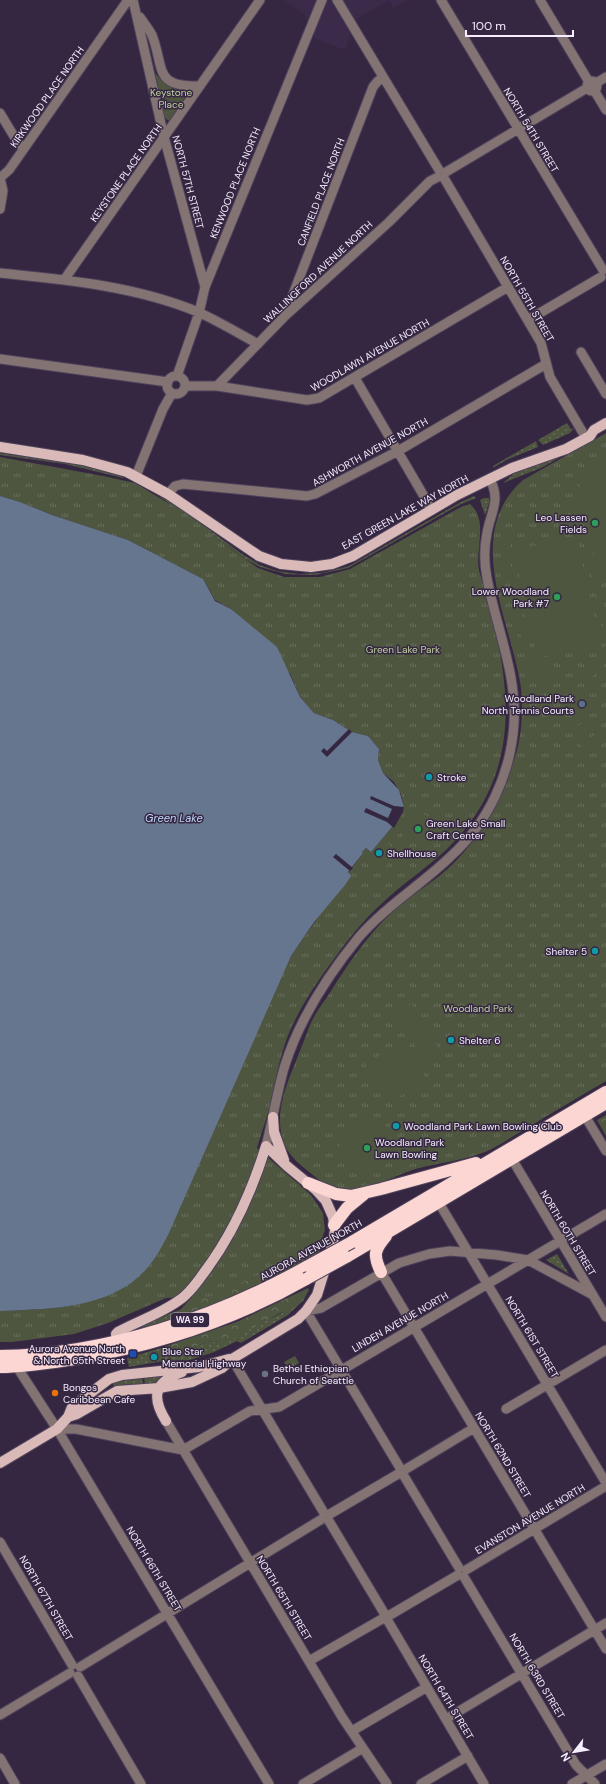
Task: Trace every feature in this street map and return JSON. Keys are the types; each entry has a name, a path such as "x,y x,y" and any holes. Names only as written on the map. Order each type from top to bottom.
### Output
{"highway":[{"name":"AURORA AVENUE NORTH","path":"0,1356 41,1354 116,1341 168,1327 218,1310 266,1288 352,1242 606,1092"},
{"name":"WA 99","path":"0,1367 17,1367 104,1354 164,1339 239,1313 282,1293 387,1234 606,1103"},
{"path":"308,1183 341,1196 365,1194 446,1172 496,1156"},
{"path":"334,1224 347,1208 365,1194"},
{"path":"381,1272 375,1257 377,1248 387,1234"}],"main road":[{"path":"547,455 566,449 586,438 594,430 606,423"},
{"path":"547,455 563,443 583,433 594,430"},
{"name":"EAST GREEN LAKE WAY NORTH","path":"0,447 83,460 112,467 136,476 168,494 259,556 274,562 297,567 318,566 346,559 490,479 547,455"},
{"path":"273,1117 276,1142 286,1166"},
{"path":"116,1341 116,1334 118,1332 174,1304 194,1286 217,1256 238,1217 259,1171 266,1146 286,1166 308,1183 326,1201 332,1213 334,1224 333,1243 319,1288 306,1311 298,1319 232,1359 222,1368 192,1382 162,1391 160,1401 166,1421"},
{"path":"166,1421 156,1404 156,1397 159,1388 169,1378 199,1367 232,1359"},
{"path":"0,1463 57,1429 68,1417 72,1407 103,1382 116,1376 199,1367"},
{"path":"103,1382 112,1393"},
{"path":"68,1417 77,1414 112,1393 127,1389 159,1388 192,1382"}],"street":[{"name":"KIRKWOOD PLACE NORTH","path":"0,209 3,191 0,178 9,170 128,0"},
{"name":"NORTH 57TH STREET","path":"133,0 137,12 164,137 205,287"},
{"name":"KEYSTONE PLACE NORTH","path":"64,280 260,0"},
{"name":"KENWOOD PLACE NORTH","path":"176,376 199,313 205,287 322,0"},
{"name":"NORTH 55TH STREET","path":"337,0 528,320 544,350 550,377 583,433"},
{"name":"NORTH 54TH STREET","path":"441,0 604,274"},
{"path":"540,0 606,110"},
{"name":"NORTH 57TH STREET","path":"137,12 151,34 160,70 165,78 171,83 182,86 200,86"},
{"name":"WALLINGFORD AVENUE NORTH","path":"217,386 284,317 389,222 430,181 606,77"},
{"name":"CANFIELD PLACE NORTH","path":"284,317 373,87 376,82 383,78"},
{"path":"0,112 18,143 24,148"},
{"path":"0,273 64,280 124,290 179,305 199,313 258,344"},
{"path":"528,320 604,274"},
{"name":"WOODLAWN AVENUE NORTH","path":"185,386 217,386 311,400 319,398 508,287"},
{"path":"581,352 606,394"},
{"path":"0,359 168,382"},
{"name":"ASHWORTH AVENUE NORTH","path":"168,494 175,486 183,484 307,496 323,491 398,451 546,364"},
{"path":"176,376 184,380 185,386 181,393 172,393 168,390 168,382 171,378 176,376"},
{"path":"355,378 432,510"},
{"path":"136,476 172,393"},
{"path":"266,1146 279,1088 295,1038 324,986 360,937 382,914 441,866 468,839 490,806 505,772 513,734 514,699 513,683 485,567 487,534 496,498 490,479"},
{"path":"585,1116 606,1151"},
{"name":"NORTH 60TH STREET","path":"512,1159 606,1317"},
{"name":"NORTH 61ST STREET","path":"439,1203 606,1483"},
{"name":"LINDEN AVENUE NORTH","path":"183,1450 250,1411 279,1406 606,1214"},
{"path":"306,1311 321,1308 399,1263 429,1254 450,1251 497,1254 528,1260 593,1295"},
{"name":"NORTH 62ND STREET","path":"381,1272 606,1649"},
{"name":"NORTH 63RD STREET","path":"306,1311 576,1765 595,1784"},
{"path":"506,1409 606,1350"},
{"name":"NORTH 64TH STREET","path":"232,1359 484,1784"},
{"name":"NORTH 66TH STREET","path":"17,1367 57,1429 269,1784"},
{"name":"NORTH 65TH STREET","path":"166,1421 309,1661 387,1784"},
{"path":"0,1715 474,1428"},
{"path":"57,1429 76,1429 183,1450"},
{"name":"EVANSTON AVENUE NORTH","path":"309,1661 462,1573 606,1486"},
{"name":"NORTH 67TH STREET","path":"0,1542 141,1784"},
{"path":"446,1719 606,1623"},
{"path":"352,1731 427,1687"},
{"path":"303,1784 363,1748"},
{"path":"422,1784 468,1756"},
{"path":"0,1758 15,1784"},
{"path":"572,1784 606,1764"}],"shaded area":[{"path":"284,0 389,0 355,20 345,50 314,38 304,14"},
{"path":"389,0 407,0 393,8"}],"green space":[{"name":"Keystone Place","path":"155,73 166,84 174,88 190,90 169,121 164,117"},
{"path":"567,423 571,429 574,428 570,433 543,445 538,440"},
{"name":"Woodland Park","path":"606,433 606,1081 500,1145 485,1152 419,1168 368,1187 342,1190 330,1186 318,1179 298,1163 290,1154 284,1143 280,1121 281,1110 290,1077 314,1016 359,949 398,906 452,865 481,831 500,797 519,743 522,703 521,688 516,663 495,580 493,553 495,527 505,502 523,480"},
{"path":"536,441 538,447 506,460 493,468 493,466"},
{"path":"573,450 541,468 503,483 515,473"},
{"path":"0,453 87,466 124,477 65,464 0,455"},
{"name":"Green Lake Park","path":"0,457 135,483 186,514 258,568 284,577 320,577 350,569 461,507 470,504 476,511 479,519 480,538 478,566 491,611 499,647 504,683 506,719 501,753 491,786 473,818 447,849 382,903 353,934 314,987 296,1017 284,1046 270,1106 257,1148 311,1195 323,1213 325,1230 321,1241 215,1296 166,1298 108,1323 74,1334 12,1342 0,1342 0,1311 70,1306 102,1297 118,1290 134,1280 291,956 363,853 371,852 392,827 404,807 401,794 394,782 383,773 378,760 379,749 368,736 352,732 333,720 314,713 300,697 290,674 248,625 231,609 215,600 203,579 128,540 0,496"},
{"name":"Leo Lassen Fields","path":"606,460 606,582 600,578 588,529 579,517 576,500 584,472"},
{"path":"129,478 168,499 242,554 260,565 277,571 299,574 322,573 349,566 459,503 474,496 476,498 459,505 348,568 315,575 286,574 260,567 244,558 159,496"},
{"path":"489,498 485,515 480,500"},
{"path":"543,509 559,511 572,517 586,533 590,540 606,613 606,640 585,541 576,527 565,519 552,515 540,515 528,520 518,529 511,542 509,558 531,656 540,668 551,676 563,680 575,679 586,675 596,668 603,657 606,642 606,663 590,678 572,684 553,682 534,670 536,681 531,683 504,559 506,541 514,526 519,520"},
{"name":"Lower Woodland Park #7","path":"577,537 600,644 537,658 514,550"},
{"path":"593,717 599,727 577,740 571,730"},
{"path":"601,731 606,738 606,742 586,754 580,744"},
{"name":"Green Lake Small Craft Center","path":"414,810 434,819 424,841 420,840 418,845 402,838"},
{"name":"Shellhouse","path":"382,839 392,847 390,849 396,854 386,866 381,862 377,866 362,852 366,848 371,852"},
{"path":"412,1004 442,1054 426,1064 396,1013"},
{"path":"404,1041 427,1080 388,1103 365,1064"},
{"name":"Woodland Park Lawn Bowling","path":"373,1114 396,1153 358,1176 335,1137"},
{"path":"606,1115 606,1136 597,1120"},
{"path":"318,1237 323,1240 319,1252 292,1268 225,1300 172,1320 171,1313 180,1310 196,1293"},
{"path":"557,1254 569,1274 546,1260"},
{"path":"308,1288 309,1290 303,1301 292,1311 280,1313 227,1342 219,1343 210,1341 173,1355 163,1355 162,1351 164,1347 239,1321"},
{"path":"286,1311 292,1311 288,1315 241,1343 237,1341 214,1352 190,1360 163,1361 129,1367 127,1358 164,1347 162,1351 163,1355 167,1356 210,1341 219,1343"},
{"path":"171,1313 172,1320 143,1329 141,1326"},
{"path":"295,1356 299,1363 288,1369 284,1362"},
{"path":"170,1372 157,1384 145,1385 144,1376"},
{"path":"142,1376 143,1386 116,1388 111,1382"}],"water":[{"name":"Green Lake","path":"0,496 128,540 203,579 215,601 231,609 277,647 300,697 314,713 333,720 352,732 368,736 379,749 378,760 383,773 399,790 404,807 392,827 371,852 366,848 362,852 363,853 348,872 351,876 345,885 314,922 291,956 168,1235 152,1262 138,1278 103,1298 62,1307 0,1311"}],"pier":[{"path":"349,729 352,732 327,757 321,751 324,748 327,751"},
{"path":"371,796 394,806 404,807 403,812 394,828 387,822 364,812 366,808 388,818 392,809 370,799"},
{"path":"336,854 353,868 350,871 333,857"}],"place":[{"name":"Leo Lassen Fields","path":"595,523"},
{"name":"Lower Woodland Park #7","path":"557,597"},
{"name":"Woodland Park North Tennis Courts","path":"582,704"},
{"name":"Stroke","path":"429,777"},
{"name":"Green Lake Small Craft Center","path":"418,829"},
{"name":"Shellhouse","path":"379,853"},
{"name":"Shelter 5","path":"595,951"},
{"name":"Shelter 6","path":"451,1040"},
{"name":"Woodland Park Lawn Bowling Club","path":"396,1126"},
{"name":"Woodland Park Lawn Bowling","path":"367,1148"},
{"name":"Aurora Avenue North & North 65th Street","path":"133,1354"},
{"name":"Blue Star Memorial Highway","path":"154,1357"},
{"name":"Bethel Ethiopian Church of Seattle","path":"265,1374"},
{"name":"Bongos Caribbean Cafe","path":"55,1393"}]}
